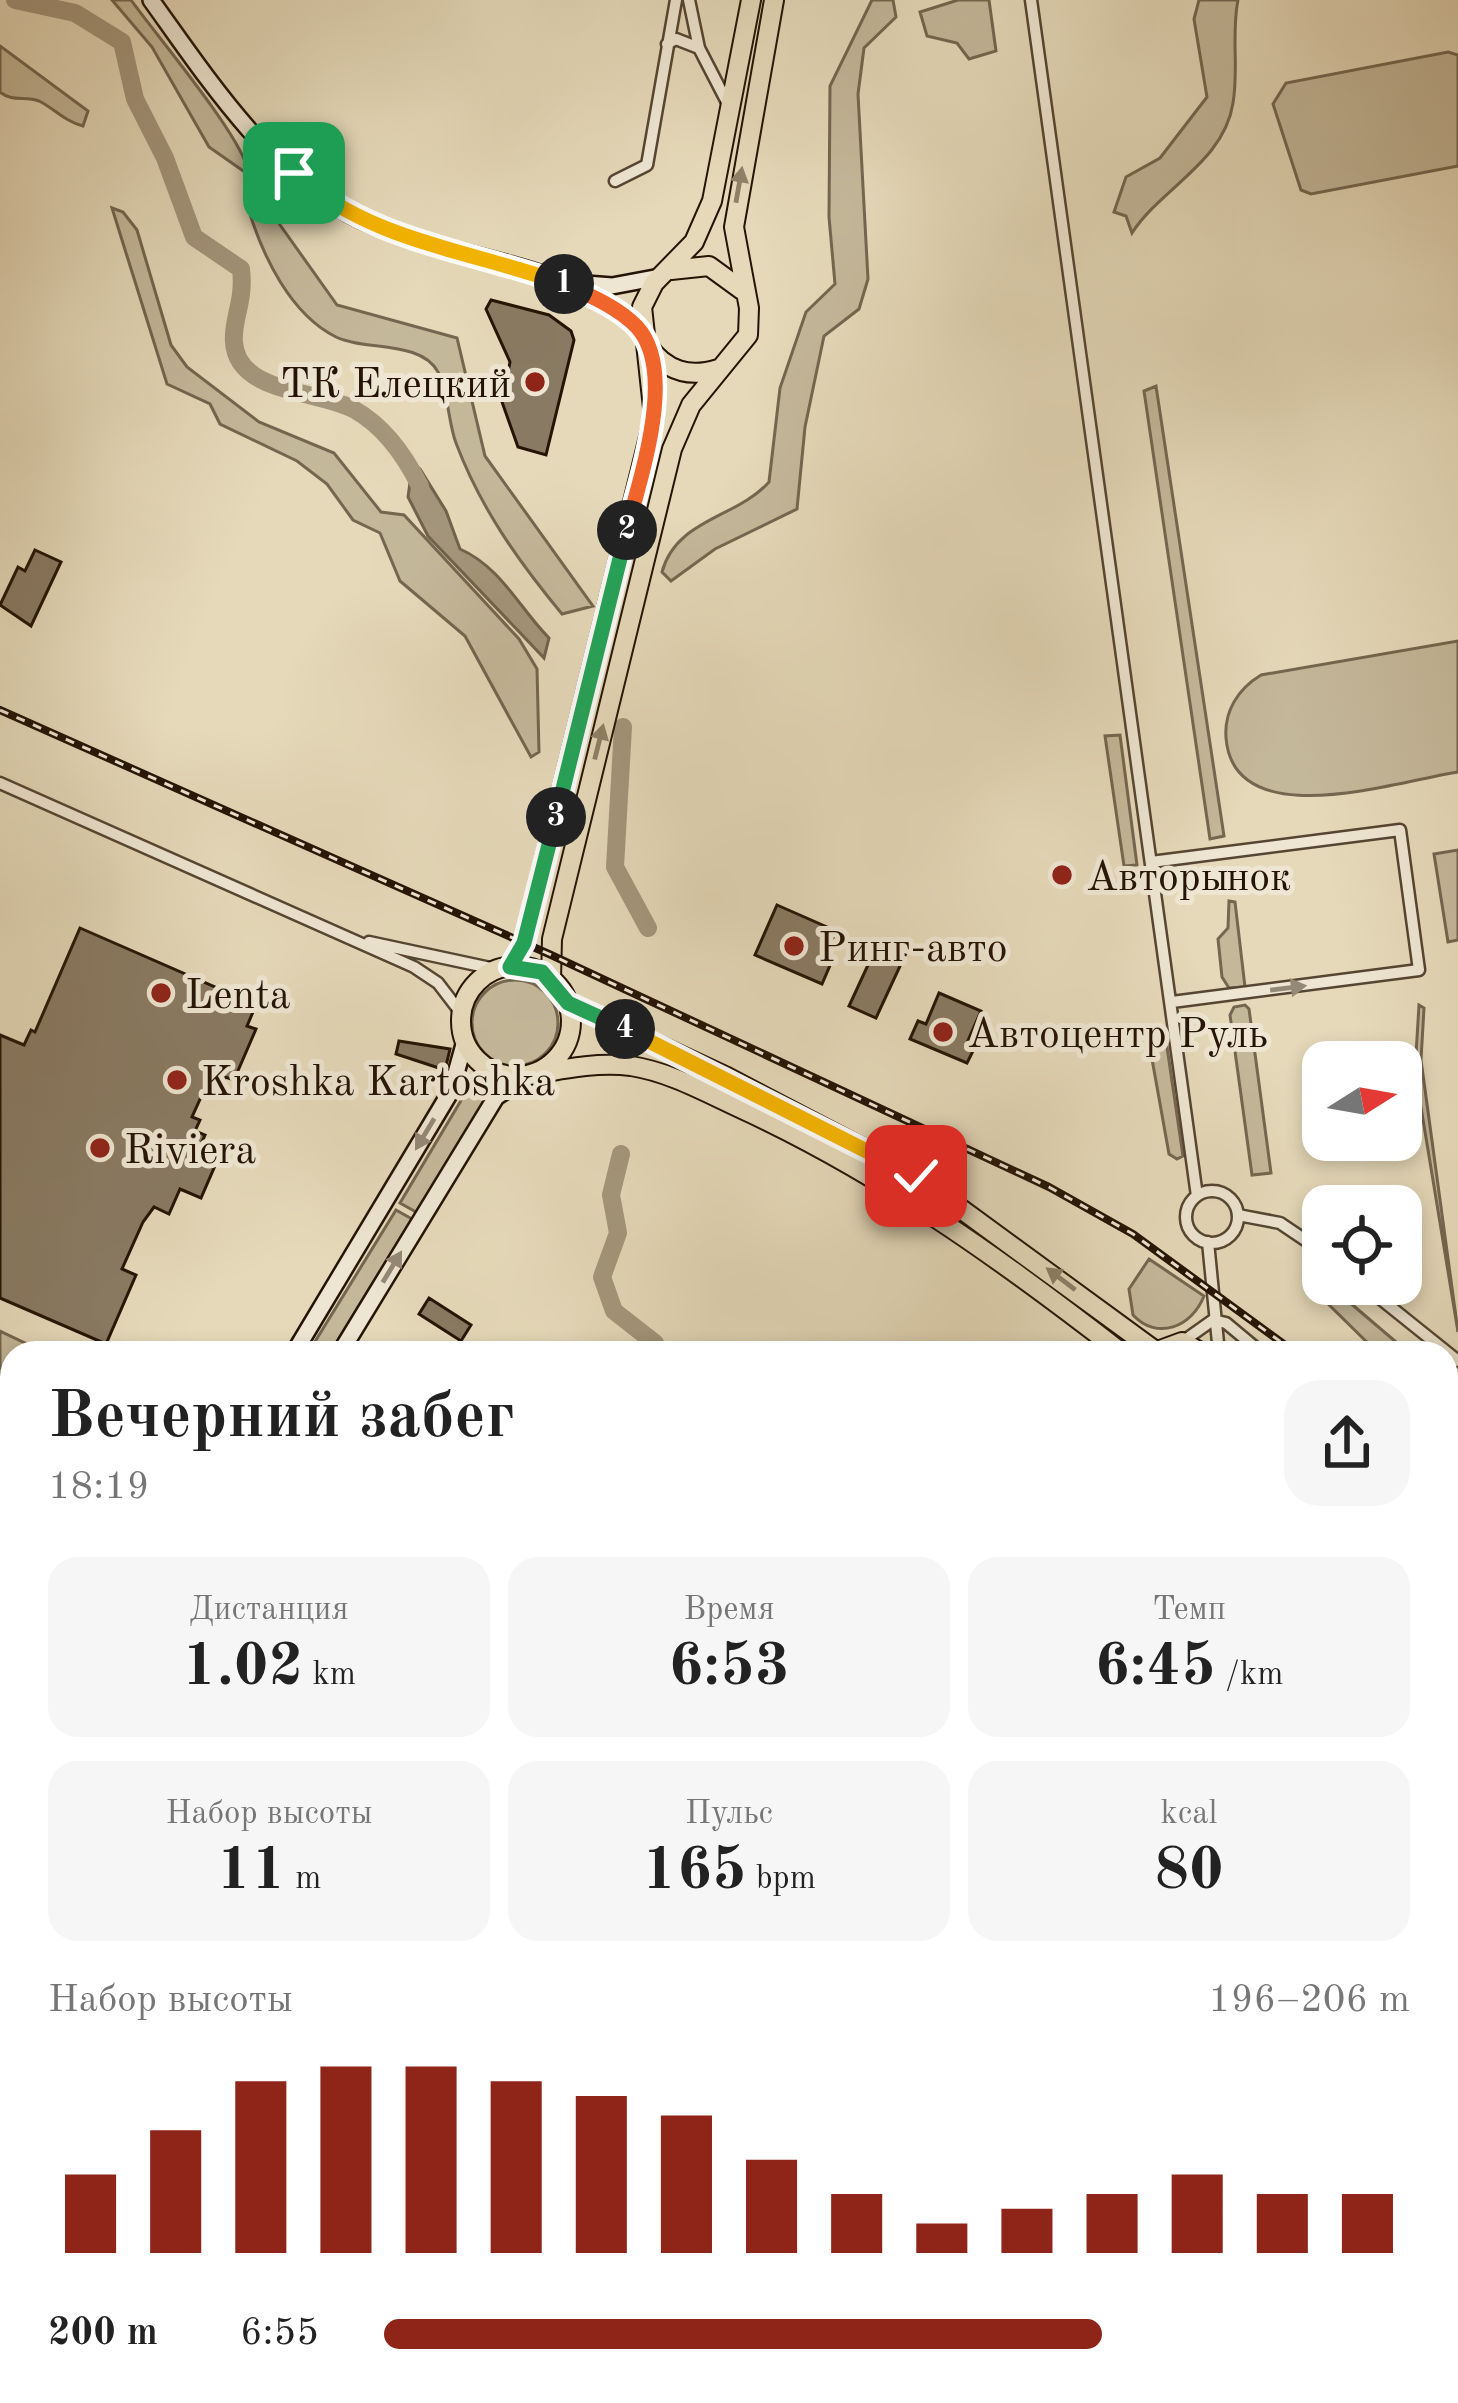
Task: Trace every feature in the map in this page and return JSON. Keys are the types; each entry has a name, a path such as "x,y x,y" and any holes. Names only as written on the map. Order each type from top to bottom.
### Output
{"main road":[{"path":"151,0 274,153 333,204 400,236 558,282 604,304 645,339 658,359 682,372 710,372 727,364"},
{"path":"301,1341 452,1091 465,1041 461,1013 470,991 502,968 524,943 651,432 655,392 642,307 660,277 704,225 751,0"},
{"path":"551,979 549,954 565,880 672,449 691,405 748,335 734,226 774,0"},
{"path":"558,282 612,286 660,277 683,265 709,266 731,278 746,299"},
{"path":"502,968 532,968 551,979 568,1003 727,1077 916,1176 1138,1341"},
{"path":"347,1341 496,1097 545,1068 566,1046 568,1003"},
{"path":"465,1041 490,1070 530,1075 590,1065 636,1067 680,1081 779,1126 964,1234 1105,1341"}],"street":[{"path":"615,181 647,165 676,0"},
{"path":"689,0 699,48 731,111"},
{"path":"1031,0 1197,1196 1186,1219 1193,1234 1208,1243"},
{"path":"668,44 676,39 699,48"},
{"path":"0,783 355,940 438,983 461,1013"},
{"path":"1150,862 1400,826 1419,970 1172,1002"},
{"path":"355,940 502,968"},
{"path":"1197,1196 1223,1194 1238,1215 1280,1223 1302,1238"},
{"path":"1208,1243 1232,1233 1238,1215"},
{"path":"1208,1243 1217,1341"},
{"path":"1388,1305 1433,1341"},
{"path":"1183,1341 1213,1320 1226,1323 1248,1341"}],"shaded area":[{"path":"112,0 131,0 217,114 249,175 209,147 152,47"},
{"path":"872,0 893,0 896,17 864,48 858,94 868,279 859,309 824,336 805,427 797,509 715,549 671,581 662,572 680,541 769,482 780,388 806,312 835,284 829,217 830,86"},
{"path":"958,0 989,0 996,51 969,59 957,43 927,36 920,12"},
{"path":"1199,0 1238,0 1235,90 1227,124 1205,158 1132,233 1126,216 1114,212 1126,177 1160,158 1207,97 1194,19"},
{"path":"0,46 88,111 83,126 39,101 0,92"},
{"path":"1448,52 1458,55 1458,166 1311,194 1301,190 1273,104 1286,83"},
{"path":"263,201 337,305 457,338 485,456 593,606 562,614 502,533 466,467 453,435 441,379 430,362 406,351 336,337 292,299 271,265 249,211"},
{"path":"112,208 123,212 137,230 171,345 187,367 259,422 334,453 381,512 404,515 519,639 537,669 539,752 531,757 465,636 400,581 380,533 353,520 327,484 297,461 220,424 210,404 167,384"},
{"path":"1156,386 1224,836 1210,839 1144,391"},
{"path":"412,468 420,469 446,511 460,549 499,577 549,638 544,658 428,536 408,497"},
{"path":"1458,641 1458,772 1322,795 1287,794 1257,786 1236,768 1226,738 1227,719 1239,694 1261,675"},
{"path":"1120,735 1137,865 1124,866 1105,736"},
{"path":"1458,850 1458,940 1448,942 1434,854"},
{"path":"1229,901 1235,902 1245,987 1229,988 1222,977 1218,939 1228,928"},
{"path":"515,980 531,983 545,993 555,1007 555,1039 545,1053 531,1063 515,1066 499,1063 485,1053 475,1039 472,1023 475,1007 485,993 499,983"},
{"path":"1245,1005 1271,1173 1252,1175 1230,1015 1234,1007"},
{"path":"1419,1005 1424,1008 1422,1043 1417,1041"},
{"path":"1161,1045 1167,1047 1183,1156 1177,1159 1169,1154 1152,1059"},
{"path":"1422,1067 1458,1332 1422,1113"},
{"path":"478,1072 496,1082 496,1088 416,1212 400,1203"},
{"path":"396,1210 412,1219 337,1341 315,1341"},
{"path":"1149,1259 1204,1296 1191,1316 1173,1327 1153,1327 1133,1315 1129,1289"},
{"path":"1329,1305 1353,1305 1395,1341 1366,1341"},
{"path":"0,1331 21,1341 0,1341"}],"building":[{"name":"ТК Елецкий","path":"491,300 549,315 571,331 574,340 546,455 518,447 502,402 510,362 486,309"},
{"path":"35,550 61,562 31,626 0,605 18,567 25,571"},
{"name":"Ринг-авто","path":"777,905 836,931 823,960 831,963 822,984 755,955"},
{"name":"Riviera","path":"80,928 256,1005 247,1026 256,1029 234,1080 225,1077 219,1090 207,1084 192,1117 200,1120 195,1131 205,1135 194,1160 214,1168 201,1198 180,1189 169,1214 154,1207 143,1222 122,1269 136,1275 107,1341 0,1298 0,1035 24,1045 31,1030 35,1032"},
{"path":"880,939 907,951 876,1018 849,1006"},
{"name":"Автоцентр Руль","path":"939,993 981,1011 966,1045 974,1049 967,1063 910,1039 918,1021 926,1024"},
{"path":"399,1041 450,1049 445,1070 396,1054"},
{"path":"429,1298 471,1325 461,1341 419,1314"}],"waterway":[{"path":"15,0 75,13 122,42 135,99 165,158 194,237 241,269 234,342 249,372 282,388 340,403 366,417 393,443 420,486"},
{"path":"623,727 615,867 648,928"},
{"path":"621,1154 611,1195 618,1233 602,1277 614,1311 652,1341"}],"railway":[{"path":"0,710 549,954 1049,1187 1133,1234 1280,1341"}],"place":[{"name":"ТК Елецкий","path":"535,382"},
{"name":"Авторынок","path":"1062,875"},
{"name":"Ринг-авто","path":"794,946"},
{"name":"Lenta","path":"161,993"},
{"name":"Автоцентр Руль","path":"943,1032"},
{"name":"Kroshka Kartoshka","path":"177,1080"},
{"name":"Riviera","path":"100,1148"}],"route":[{"path":"294,173 351,215 400,236 592,296 630,321 646,344 655,392 651,432 524,943 510,967 542,972 568,1003 727,1077 916,1176"}]}
